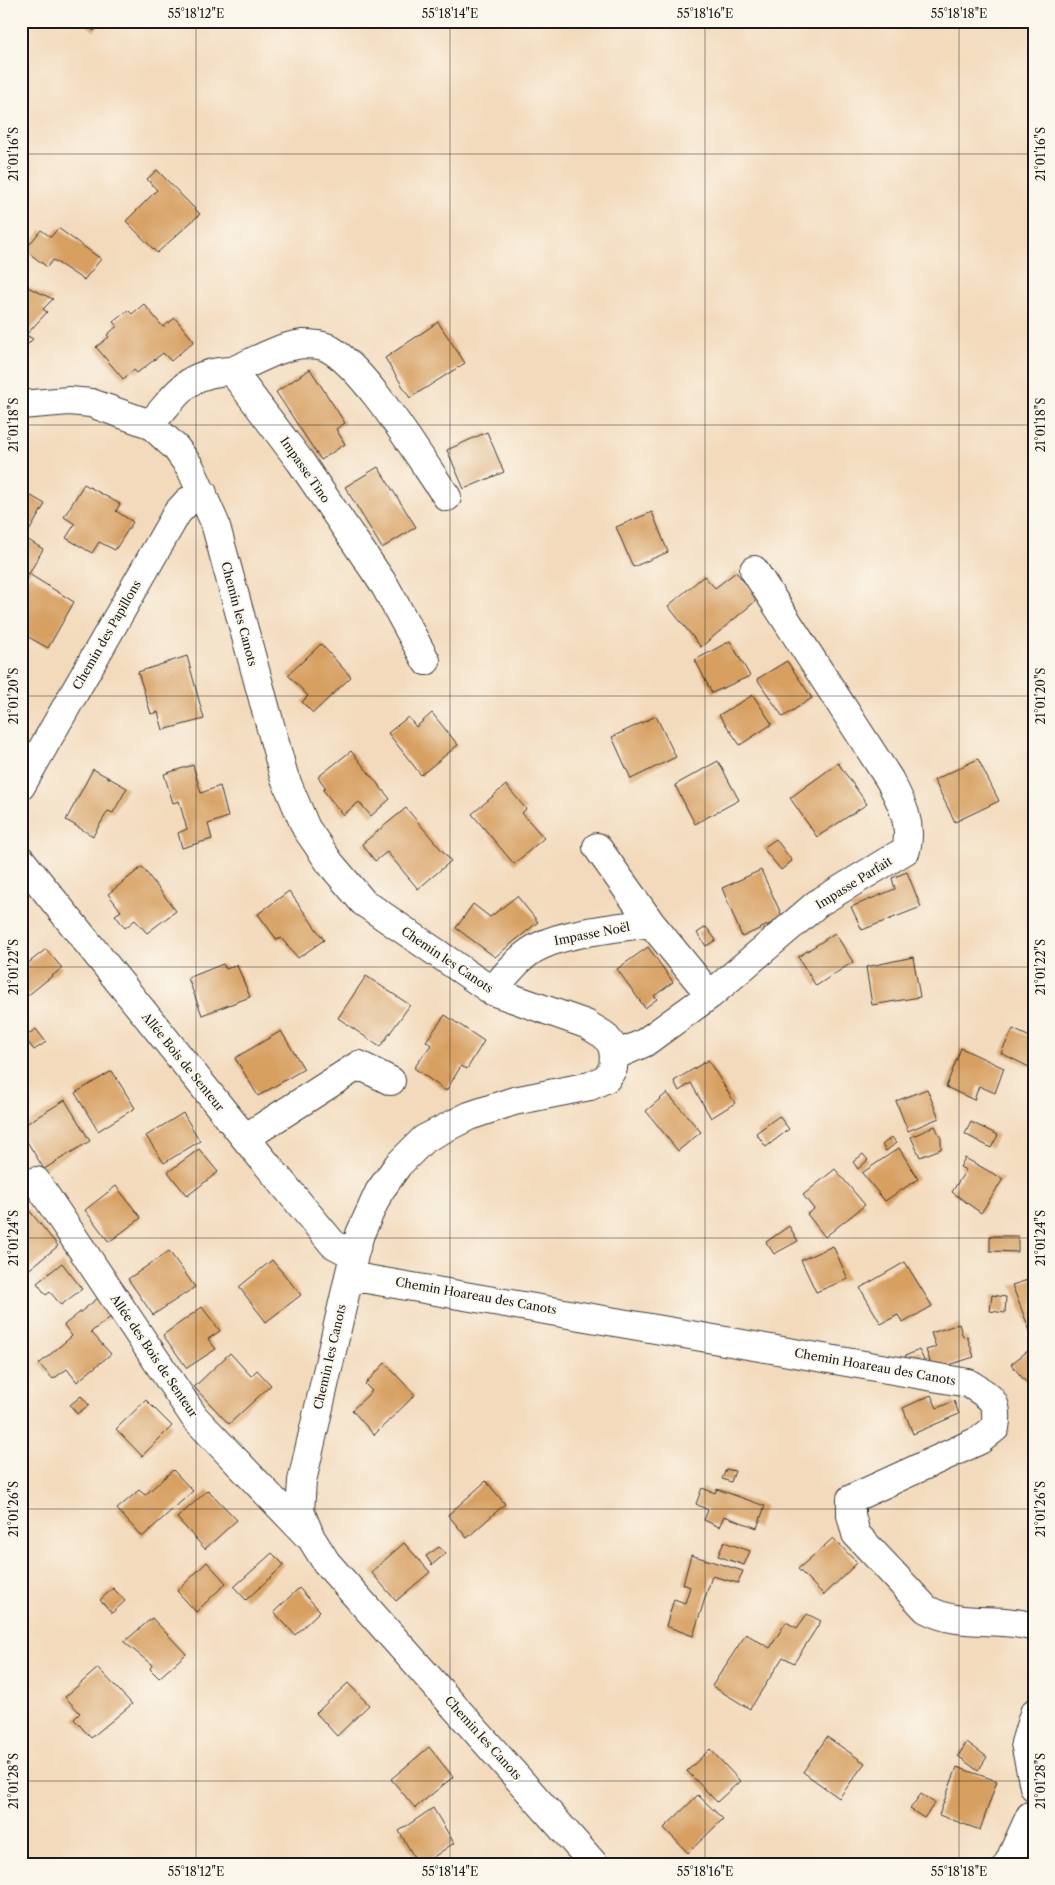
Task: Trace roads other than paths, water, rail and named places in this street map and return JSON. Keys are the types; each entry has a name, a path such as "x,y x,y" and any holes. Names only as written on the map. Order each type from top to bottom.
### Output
{"street":[{"path":"150,424 189,381 204,374 232,371 303,344 325,346 344,360 372,389 447,497"},
{"name":"Impasse Tino","path":"232,371 300,461 385,586 426,661"},
{"name":"Chemin les Canots","path":"21,405 69,401 91,403 150,424 176,448 190,468 215,523 284,776 306,828 330,863 363,902 492,991 586,1024 604,1035 612,1045 614,1056 612,1068 607,1078 590,1086 514,1101 469,1116 424,1139 398,1165 379,1192 360,1234 351,1265 302,1481 300,1510 311,1538 326,1562 594,1864"},
{"name":"Chemin des Papillons","path":"21,786 177,513 188,501 203,493"},
{"name":"Impasse Parfait","path":"614,1056 644,1043 710,995 818,903 906,850 910,837 906,814 889,779 754,570"},
{"path":"597,847 651,923 710,995"},
{"name":"Allée Bois de Senteur","path":"21,860 244,1138 351,1265"},
{"name":"Impasse Noël","path":"492,991 519,961 539,946 560,938 651,923"},
{"path":"244,1138 359,1065 391,1081"},
{"name":"Allée des Bois de Senteur","path":"36,1181 195,1418 311,1538"},
{"name":"Chemin Hoareau des Canots","path":"351,1265 968,1383 992,1397 998,1412 995,1428 980,1440 851,1499 851,1515 856,1534 926,1609 939,1616 958,1620 1023,1624 1034,1627"},
{"path":"1034,1713 1025,1743 1034,1787"},
{"path":"1008,1864 1030,1816 1034,1814"}]}
